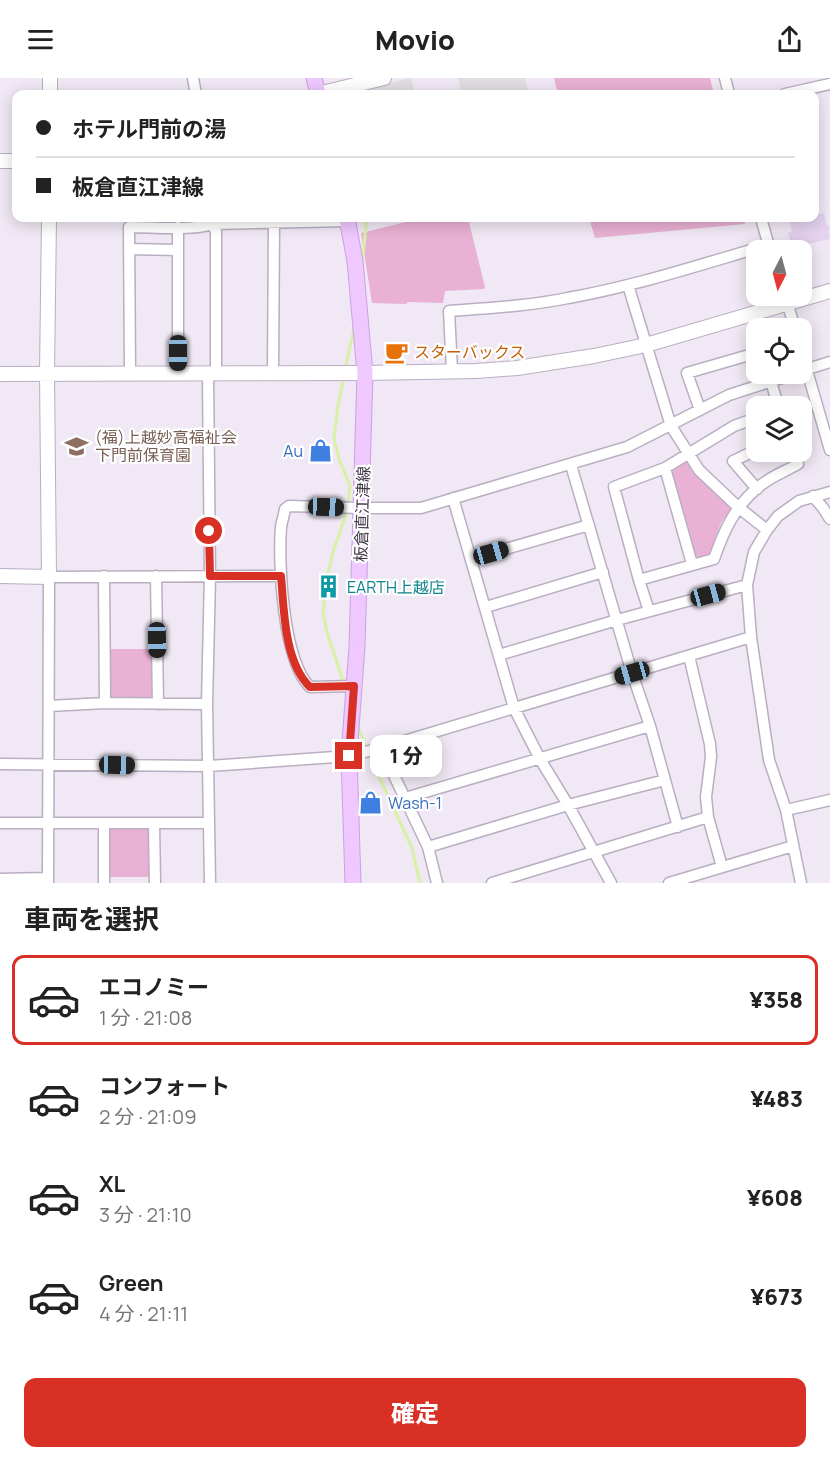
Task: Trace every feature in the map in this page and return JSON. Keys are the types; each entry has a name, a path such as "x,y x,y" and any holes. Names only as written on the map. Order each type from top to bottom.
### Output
{"main road":[{"name":"板倉直江津線","path":"348,222 355,261 365,373 357,646 349,756 353,883"}],"street":[{"path":"334,90 384,78"},
{"path":"803,90 830,84"},
{"path":"0,879 48,881 50,823 47,373 49,222"},
{"path":"130,374 129,227 205,226 211,222"},
{"path":"210,883 207,704 216,231 212,222"},
{"path":"243,222 292,222"},
{"path":"762,222 767,240"},
{"path":"273,373 274,223"},
{"path":"178,227 178,373"},
{"path":"129,249 178,250"},
{"path":"452,371 449,312 567,299 746,254"},
{"path":"628,285 671,426 699,470 738,507 767,530"},
{"path":"812,294 830,291"},
{"path":"0,374 365,373 517,368 594,357 646,345 765,306"},
{"path":"700,410 687,373 746,356"},
{"path":"812,368 830,362"},
{"path":"354,686 310,687 303,681 294,662 287,634 280,546 281,525 285,509 289,506 421,508 627,447 729,395 762,384"},
{"path":"809,384 830,450"},
{"path":"649,611 614,487 665,468 734,426 746,422"},
{"path":"746,455 733,461 757,489"},
{"path":"639,580 714,559 727,526 738,507 762,484 798,464 797,462"},
{"path":"571,465 678,826"},
{"path":"665,468 692,564"},
{"path":"801,883 786,810 770,760 751,637 747,585 754,552 778,516 799,501 830,492"},
{"path":"813,496 830,519"},
{"path":"453,498 514,708 540,759 611,883"},
{"path":"471,559 589,525"},
{"path":"486,607 603,572"},
{"path":"0,576 281,576"},
{"path":"105,576 105,703"},
{"path":"156,576 158,704"},
{"path":"500,655 616,620 747,585"},
{"path":"0,764 209,766 349,756 751,637"},
{"path":"689,656 710,744 711,757 706,797 708,817 722,867"},
{"path":"49,706 105,703 207,704"},
{"path":"405,798 650,726"},
{"path":"381,748 428,847 437,883"},
{"path":"428,847 568,805 665,780"},
{"path":"786,810 830,800"},
{"path":"492,883 708,817"},
{"path":"0,823 209,823"},
{"path":"154,823 155,883"},
{"path":"104,824 104,883"},
{"path":"669,883 793,846"}],"shaded area":[{"path":"411,78 414,90 358,90"},
{"path":"458,78 525,78 528,90 461,90"},
{"path":"554,78 710,78 713,90 557,90"},
{"path":"824,213 827,226 830,226 828,230 830,239 812,243 812,240 790,240 788,233 792,231 790,222 819,222 819,214"},
{"path":"406,222 469,222 485,287 484,289 445,291 443,303 372,303 361,233"},
{"path":"590,222 745,222 745,224 595,238"},
{"path":"684,459 732,506 721,523 712,553 699,558 695,558 671,473"},
{"path":"109,649 152,649 153,695 149,699 113,699 110,696"},
{"path":"149,827 151,877 108,877 108,832 112,828"}],"waterway":[{"path":"362,263 367,222"},
{"path":"345,370 354,329"},
{"path":"344,376 334,439 350,486 348,504"},
{"path":"344,684 323,613 326,582 333,552 347,511"},
{"path":"357,724 367,749"},
{"path":"369,755 412,848 420,883"}],"place":[{"name":"スターバックス","path":"396,352"},
{"name":"(福)上越妙高福祉会 下門前保育園","path":"77,446"},
{"name":"Au","path":"321,451"},
{"name":"EARTH上越店","path":"329,587"},
{"name":"Wash-1","path":"370,803"}],"route":[{"path":"209,531 210,576 281,576 287,634 294,662 303,681 310,687 354,686 349,756"}]}
